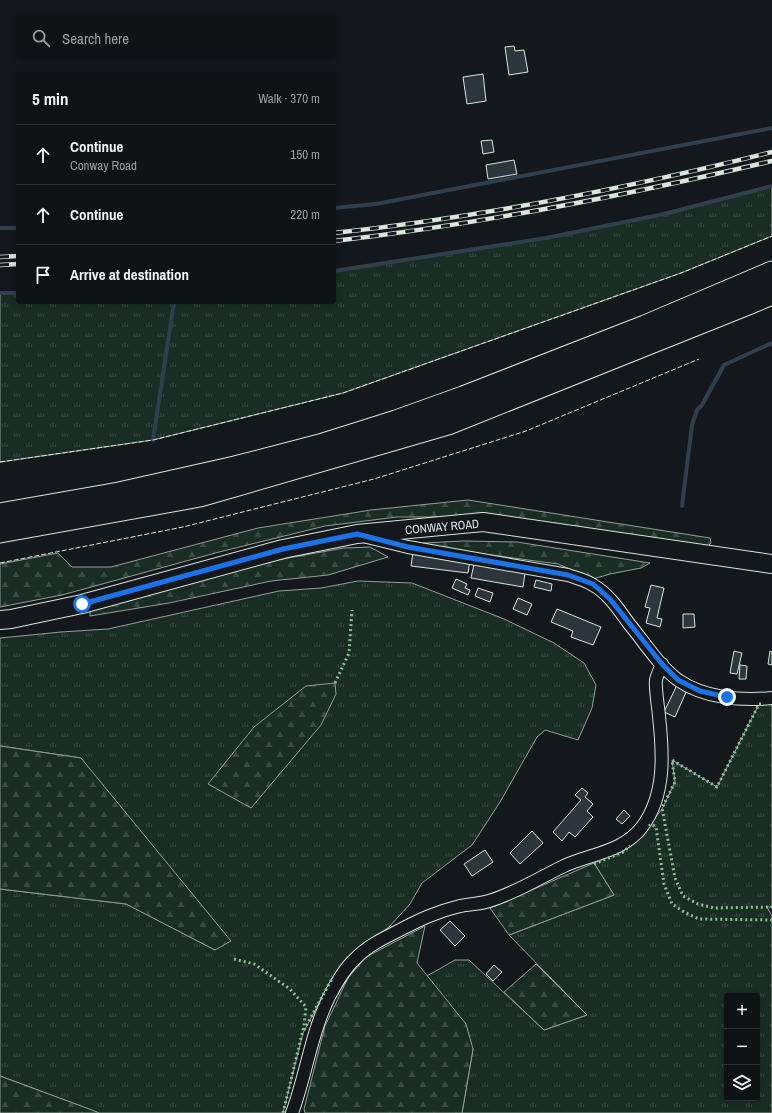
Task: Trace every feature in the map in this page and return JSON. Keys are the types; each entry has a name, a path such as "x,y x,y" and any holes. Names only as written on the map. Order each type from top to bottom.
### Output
{"highway":[{"path":"0,514 119,493 235,467 320,445 463,397 645,326 772,272"},
{"path":"0,532 200,496 448,424 772,294"}],"main road":[{"name":"CONWAY ROAD","path":"0,620 11,620 82,604 283,549 357,534 483,522 772,564"}],"street":[{"path":"357,534 408,547 568,575 593,584 610,599 662,664 678,680 700,691 727,697 759,699 772,698"},
{"path":"292,1113 318,1023 330,996 343,974 355,959 366,950 384,938 430,915 461,906 489,901 518,890 565,866 607,852 628,841 642,827 654,806 662,776 662,739 656,680 662,664"}],"green space":[{"path":"772,186 772,236 681,273 343,393 153,440 0,462 0,293 16,293 16,304 336,304 336,271 546,238 664,214"},
{"path":"468,500 710,538 711,543 708,546 483,517 397,517 325,526 219,552 62,595 0,607 0,564 58,553 72,567 111,567 258,528 371,510"},
{"path":"463,541 517,542 650,563 641,568 593,579 558,564 454,550 423,543"},
{"path":"370,547 388,557 328,575 271,581 169,603 90,616 90,610 271,561 344,548"},
{"path":"358,581 412,583 504,619 554,643 584,663 596,685 592,708 578,740 545,730 537,737 500,802 472,845 422,883 410,904 389,927 354,951 333,977 303,1033 283,1113 99,1113 0,1076 0,889 127,904 215,950 81,758 0,746 0,638 108,629 279,591 321,588"},
{"path":"335,683 336,694 321,725 251,808 208,784 254,727 306,686"},
{"path":"759,704 772,704 772,907 767,907 772,916 772,1113 462,1113 473,1049 427,976 455,960 469,960 544,1030 587,1015 509,935 614,895 594,863 624,851 643,834 662,809 675,782 672,760 717,787"},
{"path":"0,746 81,758 231,941 215,950 126,904 0,889"},
{"path":"594,863 614,895 509,935 490,908"},
{"path":"425,926 417,963 466,1024 473,1049 462,1113 305,1113 304,1109 325,1026 348,978 366,957"},
{"path":"536,964 587,1015 544,1030 504,992"},
{"path":"0,1076 92,1110 99,1113 0,1113"}],"building":[{"path":"514,46 515,51 524,50 528,72 509,75 505,47"},
{"path":"483,74 486,101 467,104 463,77"},
{"path":"492,140 494,152 483,154 481,141"},
{"path":"514,160 517,174 488,179 486,165"},
{"path":"413,552 470,560 468,573 411,566"},
{"path":"474,564 525,573 523,587 471,578"},
{"path":"456,579 467,584 465,588 470,590 468,595 452,588"},
{"path":"536,580 552,584 551,591 534,587"},
{"path":"651,585 664,588 657,618 662,619 660,627 646,623 650,608 645,607"},
{"path":"478,588 493,593 490,602 475,596"},
{"path":"518,598 532,604 527,615 513,609"},
{"path":"557,609 601,627 593,645 571,637 573,631 551,622"},
{"path":"683,614 694,614 695,627 683,628"},
{"path":"734,651 742,653 737,674 730,673"},
{"path":"770,651 772,652 772,665 768,664"},
{"path":"740,665 747,666 746,679 739,679"},
{"path":"677,685 687,690 675,717 664,712"},
{"path":"582,788 588,793 585,797 593,804 587,811 593,817 575,837 569,832 562,841 553,832 581,800 575,795"},
{"path":"624,810 630,816 622,824 616,819"},
{"path":"532,831 543,843 520,864 510,853"},
{"path":"485,850 493,862 472,876 464,864"},
{"path":"450,921 465,936 455,946 440,930"},
{"path":"494,965 502,972 493,981 486,974"}],"waterway":[{"path":"336,208 376,204 772,128"},
{"path":"336,271 546,238 664,214 772,186"},
{"path":"0,228 16,228"},
{"path":"0,293 16,293"},
{"path":"153,440 174,304"},
{"path":"682,506 692,425 697,410 702,405 724,365 772,343"}],"railway":[{"path":"336,233 445,219 554,200 664,178 772,152"},
{"path":"336,241 444,226 609,197 772,161"},
{"path":"0,257 16,256"},
{"path":"0,265 16,264"}],"hedge":[{"path":"335,683 349,653 352,610"},
{"path":"761,704 759,704 717,787 672,760 675,782 662,808 675,878 683,896 698,904 714,908 772,907"},
{"path":"649,826 651,824 656,827 664,884 672,904 699,919 772,920"},
{"path":"594,864 623,852 630,846"},
{"path":"234,959 254,964 290,989 306,1007 304,1026 283,1113"},
{"path":"304,1030 333,977"}],"fence":[{"path":"0,462 153,440 343,393 681,273 772,236"},
{"path":"0,563 183,527 374,479 526,431 699,359"}],"route":[{"path":"82,604 283,549 357,534 408,547 568,575 593,584 610,599 662,664 678,680 700,691 727,697"}]}
